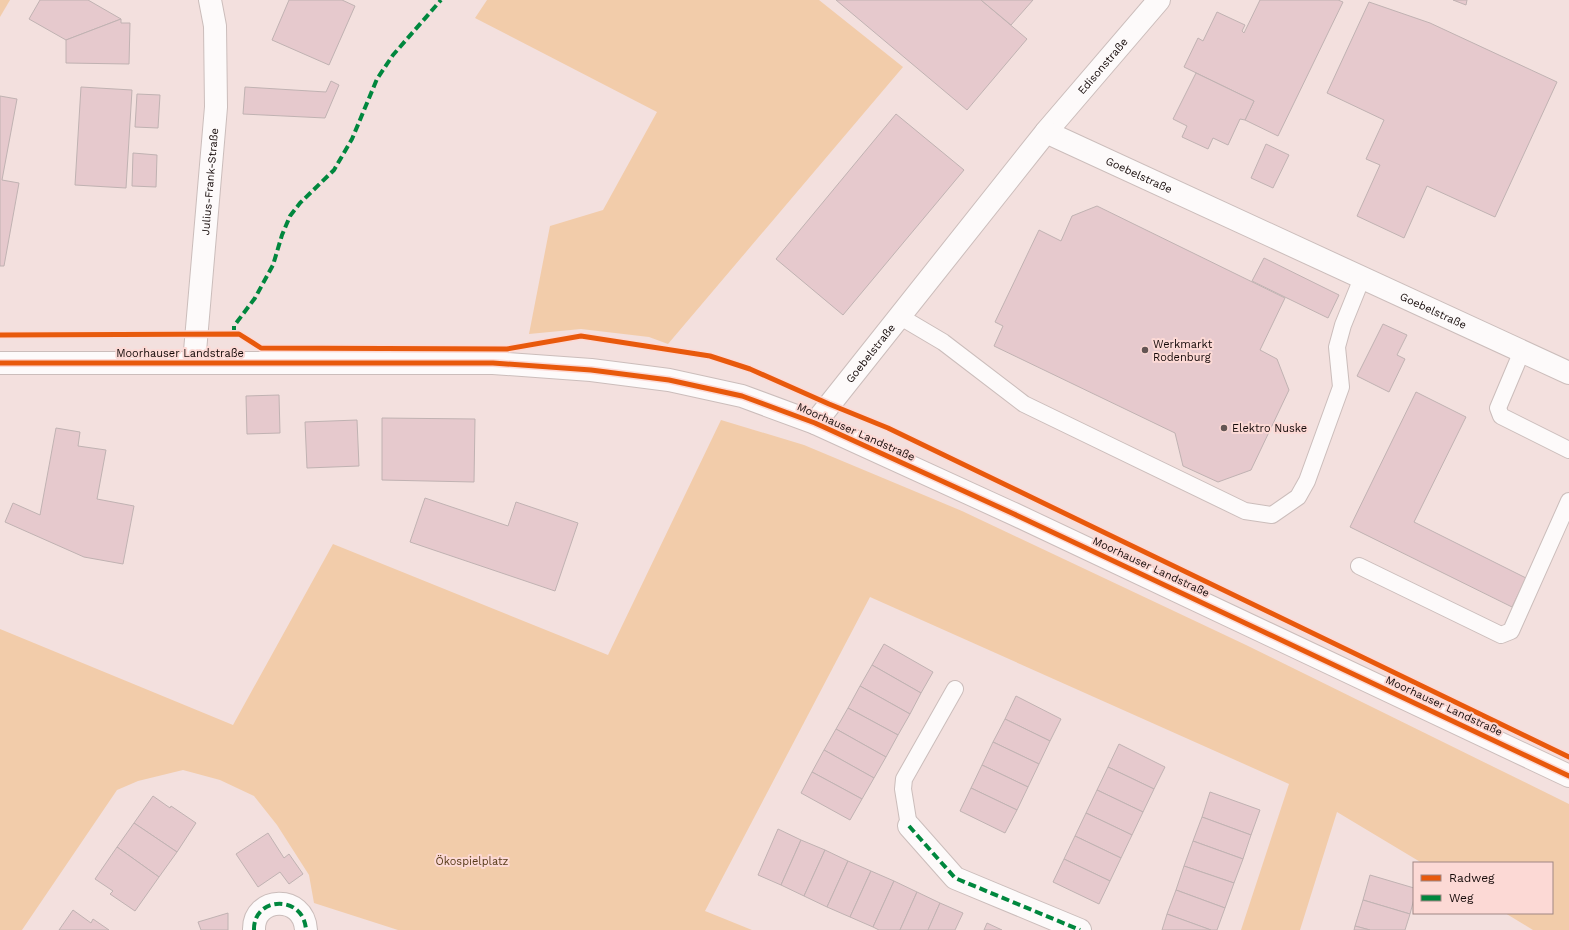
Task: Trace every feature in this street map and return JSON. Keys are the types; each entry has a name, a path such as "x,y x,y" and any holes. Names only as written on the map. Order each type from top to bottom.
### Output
{"street":[{"name":"Julius-Frank-Straße","path":"194,363 216,107 215,26 210,0"},
{"name":"Edisonstraße","path":"1046,132 1159,0"},
{"name":"Goebelstraße","path":"815,423 1046,132 1569,373"},
{"name":"Moorhauser Landstraße","path":"0,363 493,364 591,370 669,380 742,396 815,423 1021,517 1569,776"},
{"path":"909,826 955,878 1080,930"},
{"path":"254,930 256,921 261,911 271,905 282,903 298,910 304,920 306,930"}],"lane":[{"path":"899,316 943,342 1024,404 1245,511 1272,515 1298,497 1307,481 1341,387 1337,347 1343,325 1362,278"},
{"path":"1522,351 1498,408 1501,416 1569,450"},
{"path":"1358,566 1501,635 1511,631 1569,501"},
{"path":"909,826 903,789 904,779 955,689"}],"green space":[{"path":"0,0 10,0 0,17"},
{"path":"487,0 819,0 903,67 668,344 649,337 581,329 529,334 550,226 603,210 657,112 475,18"},
{"name":"Ökospielplatz","path":"721,420 804,445 962,511 1246,645 1569,804 1569,930 1533,930 1507,914 1553,914 1553,862 1420,862 1337,812 1300,930 1241,930 1289,784 870,597 705,911 752,930 398,930 314,903 309,875 277,825 254,796 220,780 183,770 138,781 117,790 22,930 0,930 0,629 233,725 333,544 608,655"}],"building":[{"path":"40,0 88,0 121,19 66,40 29,19"},
{"path":"289,0 342,0 355,6 329,65 272,40"},
{"path":"836,0 981,0 1027,39 967,110"},
{"path":"981,0 1033,0 1011,25"},
{"path":"1260,0 1338,0 1343,2 1278,136 1245,120 1254,101 1184,67 1198,38 1203,41 1217,12 1245,25 1242,31 1244,33"},
{"path":"1453,0 1467,0 1466,5"},
{"path":"1369,2 1430,23 1557,82 1495,217 1427,186 1404,238 1357,216 1380,165 1366,159 1384,120 1327,93"},
{"path":"121,19 121,23 130,23 129,64 66,63 66,40"},
{"path":"1196,73 1254,101 1245,120 1240,119 1228,145 1213,138 1208,149 1182,137 1187,126 1173,119"},
{"path":"331,81 339,85 325,118 243,114 245,87 326,92"},
{"path":"81,87 132,90 126,188 75,185"},
{"path":"137,94 160,95 158,128 135,127"},
{"path":"0,96 17,99 2,180 19,183 4,266 0,266"},
{"path":"896,114 964,170 843,315 776,259"},
{"path":"1266,144 1289,155 1273,188 1251,178"},
{"path":"133,153 157,155 156,187 132,186"},
{"path":"1097,206 1285,298 1260,350 1277,359 1289,390 1251,470 1218,482 1183,466 1175,433 994,346 1003,326 995,322 1039,230 1061,241 1072,216"},
{"path":"1264,258 1339,295 1328,318 1252,281"},
{"path":"1383,324 1407,335 1397,355 1405,359 1389,392 1357,376"},
{"path":"1416,392 1466,417 1414,522 1526,578 1512,607 1350,527"},
{"path":"279,395 280,433 247,434 246,396"},
{"path":"382,418 475,419 474,482 382,480"},
{"path":"357,420 359,466 307,468 305,422"},
{"path":"56,428 80,432 78,446 106,450 97,499 134,506 123,564 84,557 5,522 13,503 40,515"},
{"path":"425,498 508,526 516,502 578,523 555,591 410,542"},
{"path":"884,644 933,672 921,693 872,665"},
{"path":"872,665 921,693 910,714 860,686"},
{"path":"860,686 910,714 898,735 848,708"},
{"path":"1016,696 1061,719 1050,741 1005,719"},
{"path":"848,708 898,735 886,757 836,729"},
{"path":"1005,719 1050,741 1039,764 993,742"},
{"path":"836,729 886,757 874,778 824,750"},
{"path":"993,742 1039,764 1028,787 982,765"},
{"path":"1119,744 1165,767 1154,789 1108,767"},
{"path":"824,750 874,778 862,799 812,772"},
{"path":"982,765 1028,787 1017,810 971,788"},
{"path":"1108,767 1154,789 1143,812 1097,790"},
{"path":"812,772 862,799 850,820 801,793"},
{"path":"971,788 1017,810 1005,833 960,811"},
{"path":"1097,790 1143,812 1132,835 1086,813"},
{"path":"1210,792 1260,810 1251,835 1202,817"},
{"path":"153,796 196,823 177,852 134,823"},
{"path":"1086,813 1132,835 1121,858 1075,836"},
{"path":"1202,817 1251,835 1243,859 1193,841"},
{"path":"134,823 177,852 159,877 117,847"},
{"path":"778,829 801,840 781,885 758,875"},
{"path":"268,833 284,858 289,854 303,874 289,884 280,872 258,887 236,854"},
{"path":"1075,836 1121,858 1110,881 1064,859"},
{"path":"801,840 825,850 804,896 781,885"},
{"path":"1193,841 1243,859 1234,883 1184,866"},
{"path":"117,847 159,877 135,911 110,894 113,891 95,879"},
{"path":"825,850 848,861 827,907 804,896"},
{"path":"1064,859 1110,881 1099,904 1053,882"},
{"path":"848,861 871,871 850,917 827,907"},
{"path":"1184,866 1234,883 1225,908 1176,890"},
{"path":"871,871 894,881 873,927 850,917"},
{"path":"1370,875 1413,888 1413,903 1410,914 1363,900"},
{"path":"894,881 917,892 900,930 879,930 873,927"},
{"path":"1176,890 1225,908 1217,930 1211,930 1167,914"},
{"path":"917,892 940,903 928,930 900,930"},
{"path":"1363,900 1410,914 1405,930 1370,930 1355,926"},
{"path":"940,903 963,913 955,930 928,930"},
{"path":"73,910 91,923 93,919 109,930 59,930"},
{"path":"228,913 228,930 201,930 198,922"},
{"path":"1167,914 1211,930 1162,930"},
{"path":"987,923 1002,930 984,930"},
{"path":"1355,926 1370,930 1354,930"}],"marked path":[{"path":"234,334 234,326 255,298 273,265 282,235 290,216 300,203 334,170 352,139 377,79 393,55 441,0"},
{"path":"909,826 955,878 1080,930"},
{"path":"254,930 256,919 261,911 269,906 279,904 288,905 297,910 303,918 306,930"}],"cycle path":[{"path":"0,335 239,334 261,348 507,349 581,336 710,356 750,369 888,428 1569,757"},
{"path":"0,363 493,363 591,370 669,380 742,396 815,423 1014,514 1569,776"}],"place":[{"name":"Werkmarkt Rodenburg","path":"1145,350"},
{"name":"Elektro Nuske","path":"1224,428"}]}
